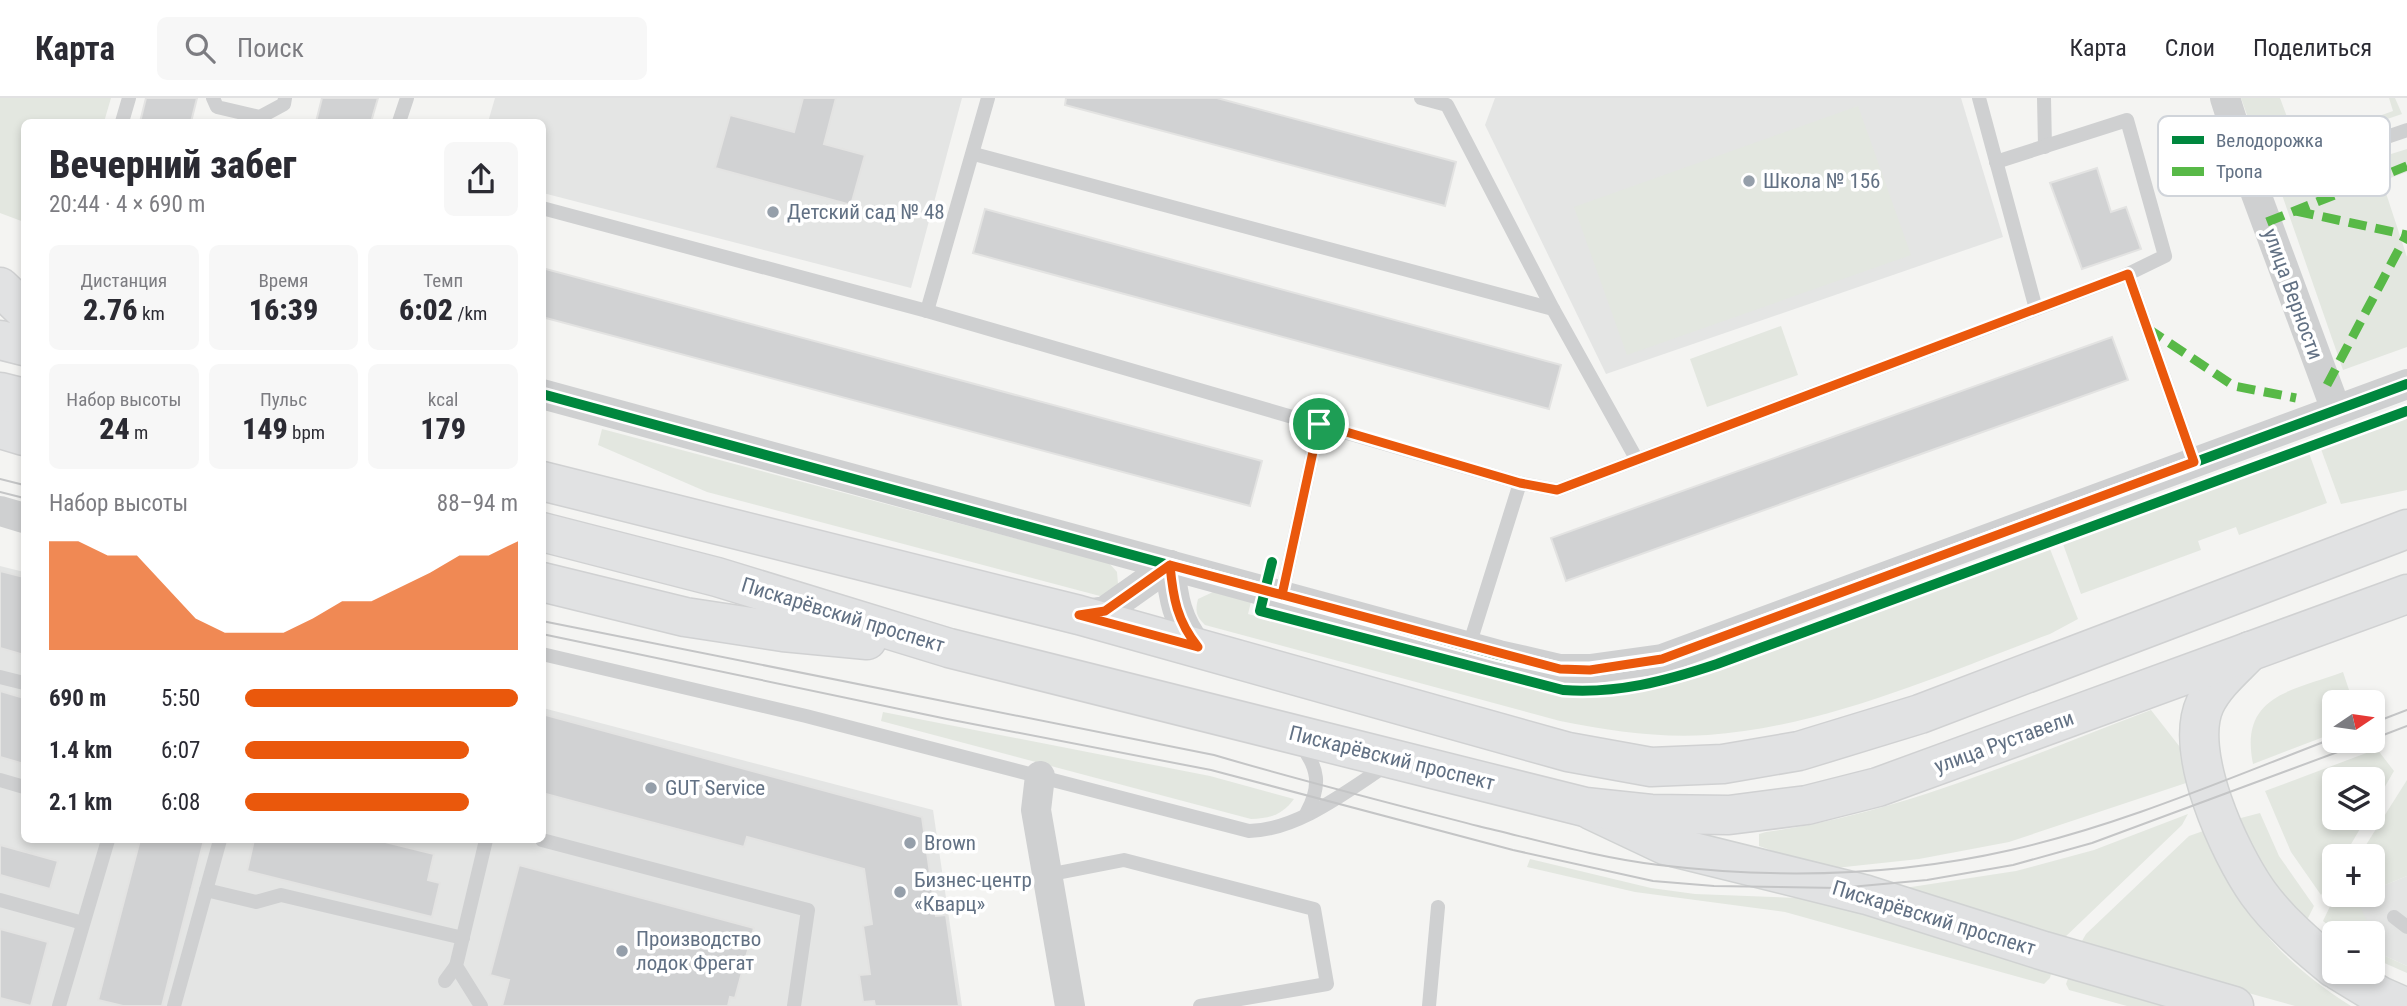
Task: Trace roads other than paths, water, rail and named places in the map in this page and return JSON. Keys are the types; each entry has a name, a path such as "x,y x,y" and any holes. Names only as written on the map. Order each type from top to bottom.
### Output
{"main road":[{"path":"0,287 21,307"},
{"path":"0,340 21,345"},
{"path":"0,392 21,397"},
{"path":"0,429 21,435"},
{"path":"546,482 1079,615 1568,752 1651,766 1723,764 1799,751 1908,718 2407,528"},
{"name":"Пискарёвский проспект","path":"546,533 717,577 949,648 1290,731 1585,807 1665,845 1867,895 2044,951 2234,1006"},
{"path":"546,583 685,617 783,632 949,648"},
{"name":"улица Руставели","path":"1585,807 1651,814 1729,815 1807,805 1889,783 2407,594"},
{"path":"2250,651 2217,686 2206,704 2199,726 2198,754 2213,800 2258,893 2300,940 2322,958"},
{"path":"2362,984 2402,1006"}],"street":[{"name":"улица Верности","path":"2225,98 2231,116"},
{"name":"улица Верности","path":"2257,196 2336,410"},
{"path":"546,395 1469,646 1560,669 1590,670 1662,659 2407,384"},
{"path":"0,512 21,517"},
{"path":"1079,615 1105,611 1170,565"},
{"path":"1170,565 1174,601 1183,628 1198,647"},
{"path":"1040,776 1036,810 1070,1006"}],"lane":[{"path":"123,119 129,98"},
{"path":"213,98 217,107 260,117 284,104 285,98"},
{"path":"400,119 407,98"},
{"path":"927,311 988,98"},
{"path":"1421,98 1447,105 1553,309 1637,460"},
{"path":"1979,98 2036,309"},
{"path":"2044,98 2045,147"},
{"path":"546,209 927,311 1520,483 1557,490 2128,274 2165,256 2127,120 1996,162"},
{"path":"2390,136 2407,130"},
{"path":"974,154 1553,309"},
{"path":"2128,274 2194,462"},
{"path":"1282,595 1319,424"},
{"path":"1469,646 1520,483"},
{"path":"546,655 1040,776 1249,831 1270,830 1290,824 1397,759"},
{"path":"0,677 21,682"},
{"path":"1290,731 1311,758 1317,772 1315,798 1307,812"},
{"path":"0,780 21,786"},
{"path":"546,840 808,909 794,1006"},
{"path":"59,1006 106,843"},
{"path":"174,1006 219,843"},
{"path":"445,981 456,966 485,843"},
{"path":"1047,876 1124,860 1314,909 1327,984 1200,1006"},
{"path":"206,890 256,902 281,895 463,937"},
{"path":"0,900 83,923"},
{"path":"1429,1006 1438,907"},
{"path":"2393,918 2407,927"},
{"path":"456,966 481,1006"}],"tram line":[{"path":"0,479 21,484"},
{"path":"0,492 21,497"},
{"path":"546,622 1214,755 1478,826 1614,858 1659,865 1747,872 1836,873 1880,870 1968,859 2011,850 2094,828 2322,743"},
{"path":"546,635 947,719 1211,770 1513,850 1653,881 1714,886 1839,888 1927,880 2013,865 2092,843 2335,753"},
{"path":"2385,718 2407,710"},
{"path":"2385,734 2407,726"}],"place":[{"name":"Школа № 156","path":"1749,181"},
{"name":"Детский сад № 48","path":"773,212"},
{"name":"GUT Service","path":"651,788"},
{"name":"Brown","path":"910,843"},
{"name":"Бизнес-центр «Кварц»","path":"900,892"},
{"name":"Производство лодок Фрегат","path":"622,951"}]}
